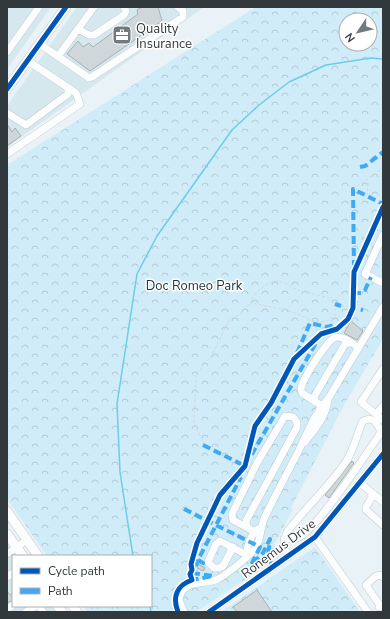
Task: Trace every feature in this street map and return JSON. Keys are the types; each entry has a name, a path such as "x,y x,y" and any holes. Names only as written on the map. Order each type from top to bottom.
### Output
{"main road":[{"path":"7,89 66,7"},
{"path":"7,511 37,555"},
{"path":"7,534 22,555"}],"street":[{"path":"56,55 59,55 94,7"},
{"path":"78,29 89,35 94,35 124,15 126,11 124,7"},
{"path":"40,44 89,78 183,18 183,11 178,7"},
{"path":"7,52 36,8"},
{"path":"7,154 79,105 81,101 76,93 28,61"},
{"path":"7,113 26,125 68,94 68,88"},
{"path":"383,235 365,274 383,283"},
{"path":"247,555 246,550 258,530 280,484 300,448 308,428 328,399 383,307"},
{"path":"322,406 302,393 302,385 331,340 341,337 359,348"},
{"path":"315,401 314,397 345,344 350,343"},
{"path":"382,372 361,402 383,420"},
{"path":"300,448 322,421 327,410 328,399"},
{"path":"376,414 383,406"},
{"path":"258,530 247,527 233,520 232,514 257,463 285,416 293,417 297,422 308,428"},
{"path":"284,539 298,538 310,527 360,466 381,431 375,421 369,419 363,421 359,429 356,444 347,459 291,526 284,539 288,557"},
{"path":"247,527 246,521 297,427 297,422"},
{"name":"Ronemus Drive","path":"209,612 315,537 383,454"},
{"path":"347,459 357,459 360,466"},
{"path":"360,483 383,502"},
{"path":"371,492 372,497 366,507 366,510 383,525"},
{"path":"315,537 368,612"},
{"path":"284,539 295,552"},
{"path":"7,554 27,540"},
{"path":"233,547 247,555"},
{"path":"184,612 179,600 185,587 194,583 217,579 227,573 247,555"},
{"path":"372,612 381,606 366,585 376,576 383,574"}],"path":[{"path":"353,189 383,168"},
{"path":"367,196 368,179"},
{"path":"204,445 203,440 196,429 194,416 196,374 212,355 229,320 239,315 252,303 251,300 265,286 271,282 280,281 300,291 325,296 332,301 336,310 332,318 322,322 280,308 252,303"},
{"path":"350,314 353,300"},
{"path":"341,306 347,307"},
{"path":"312,319 313,325 323,334 316,339"}],"shaded area":[{"path":"7,7 51,7 7,69"},
{"path":"77,7 204,7 7,147 7,106"},
{"path":"7,543 15,555 12,555 12,607 52,607 55,612 7,612"}],"green space":[{"name":"Doc Romeo Park","path":"256,7 383,7 383,339 344,405 291,508 293,509 274,545 280,556 196,612 87,612 84,607 152,607 152,555 46,555 7,499 7,165"},
{"path":"315,547 360,612 221,612"}],"building":[{"path":"142,7 158,7 162,21 90,71 67,54 78,41 83,47 89,43 93,47 138,14 137,10"},
{"path":"7,124 12,132 15,128 21,136 7,146"},
{"path":"351,321 363,331 357,340 344,333"},
{"path":"352,461 354,463 329,498 325,495"},
{"path":"198,564 205,568 203,571 197,568"},
{"path":"257,590 272,612 237,612 233,607"},
{"path":"7,591 10,595 12,593 12,600 7,603"}],"waterway":[{"path":"133,555 120,472 117,404 137,274 157,236 232,130 259,105 289,82 326,65 371,58 383,59"},
{"path":"150,607 151,612"}],"marked path":[{"path":"360,167 365,166 383,152"},
{"path":"354,268 353,189 383,204"},
{"path":"353,293 361,293 365,290 371,277"},
{"path":"335,304 341,306"},
{"path":"349,307 363,310"},
{"path":"297,353 310,323 327,327 334,325"},
{"path":"203,445 245,466 316,343"},
{"path":"192,567 198,563 202,565 203,563 198,560 241,477"},
{"path":"184,509 260,547 251,565 263,553 270,539 268,557 271,563"},
{"path":"192,573 213,576 192,580"}],"cycle path":[{"path":"7,89 66,7"},
{"path":"178,612 176,607 177,592 179,588 192,580 190,574 192,570 191,564 197,543 220,495 245,466 255,426 271,403 294,359 321,334 337,329 348,319 353,308 354,272 383,207"},
{"path":"209,612 315,537 383,454"}],"place":[{"name":"Quality Insurance","path":"122,35"}]}
